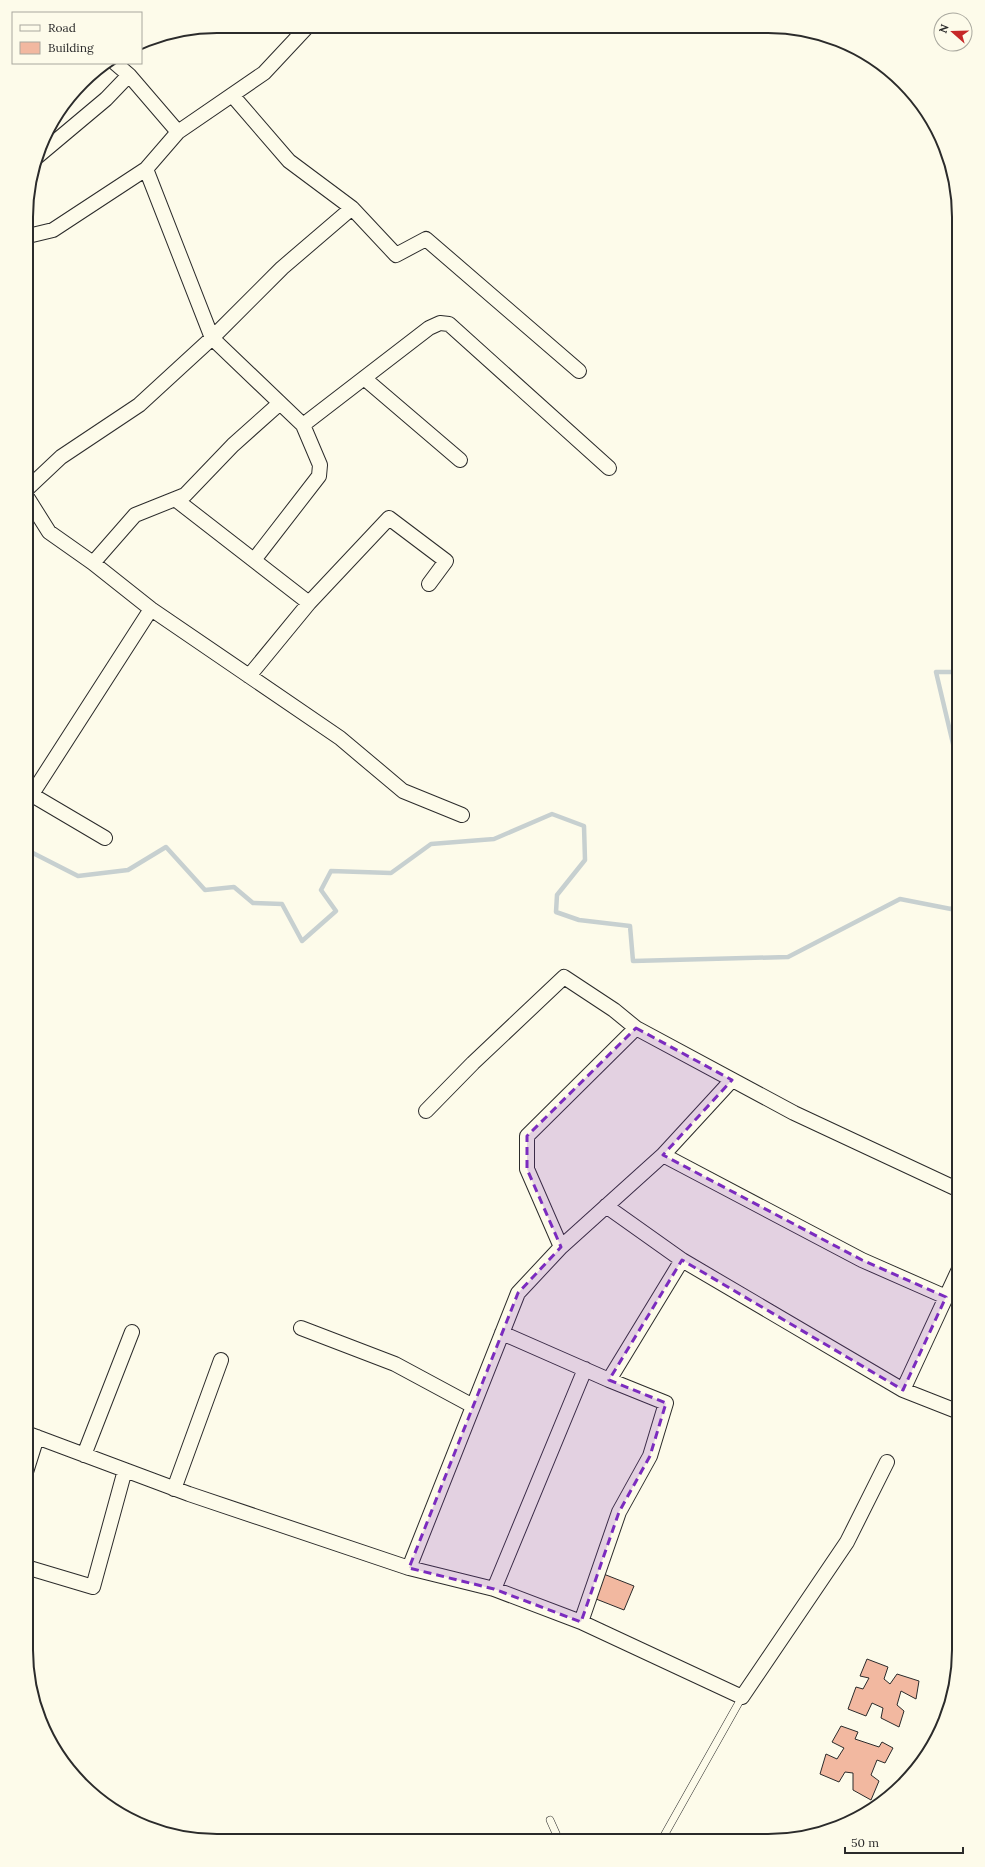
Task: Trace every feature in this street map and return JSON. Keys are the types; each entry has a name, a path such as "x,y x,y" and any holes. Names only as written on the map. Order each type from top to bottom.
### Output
{"street":[{"path":"33,235 53,230 146,169 178,132 264,73 301,33"},
{"path":"116,64 129,75 178,132"},
{"path":"46,149 106,99 129,75"},
{"path":"232,95 289,161 352,208 396,255 426,239 579,371"},
{"path":"146,169 212,338 303,425 320,465 319,476 254,560"},
{"path":"33,483 61,457 139,405 212,338 282,268 352,208"},
{"path":"303,425 429,328 440,323 449,324 609,468"},
{"path":"364,378 460,460"},
{"path":"93,563 134,515 185,495 233,445 280,403"},
{"path":"175,499 309,603"},
{"path":"33,507 49,532 93,563 151,609 340,738 403,791 462,815"},
{"path":"249,676 309,603 388,518 446,561 429,584"},
{"path":"33,787 151,609"},
{"path":"33,795 105,838"},
{"path":"426,1111 473,1063 564,977 614,1010 636,1028 732,1080 794,1113 952,1187"},
{"path":"561,1247 527,1169 527,1136 636,1028"},
{"path":"409,1568 518,1292 561,1247 663,1155 732,1080"},
{"path":"663,1155 862,1260 946,1297"},
{"path":"606,1206 682,1260 903,1390 952,1409"},
{"path":"609,1380 682,1260"},
{"path":"903,1390 952,1284"},
{"path":"301,1328 395,1364 473,1406"},
{"path":"84,1455 132,1332"},
{"path":"502,1333 609,1380 666,1403 650,1456 619,1512 581,1622"},
{"path":"174,1489 221,1360"},
{"path":"494,1589 584,1369"},
{"path":"33,1435 174,1489 409,1568 494,1589 581,1622 742,1697 847,1542 887,1462"},
{"path":"33,1569 93,1587 125,1470"}],"lane":[{"path":"665,1834 742,1697"},
{"path":"550,1820 556,1834"}],"highlighted area":[{"path":"636,1028 732,1080 663,1155 862,1260 946,1297 903,1390 682,1260 609,1380 666,1403 650,1456 619,1512 581,1622 494,1589 409,1568 518,1293 561,1247 527,1169 527,1136"}],"building":[{"path":"601,1573 634,1586 624,1610 591,1597"},
{"path":"867,1659 888,1667 884,1679 890,1684 897,1674 919,1681 916,1699 901,1691 897,1705 904,1711 899,1727 881,1718 883,1708 872,1703 866,1716 848,1709 856,1687 863,1689 869,1678 860,1676"},
{"path":"841,1726 858,1732 855,1739 879,1747 882,1742 893,1748 885,1763 877,1760 871,1775 879,1781 871,1800 853,1790 853,1773 845,1772 839,1782 820,1774 826,1754 837,1759 844,1748 832,1742"}],"waterway":[{"path":"952,672 936,672 952,739"},
{"path":"33,853 78,876 128,870 166,847 205,890 234,887 253,903 282,904 302,941 336,911 321,890 331,871 391,873 431,844 494,839 552,814 584,826 585,860 557,895 556,912 579,920 630,926 633,961 788,957 900,899 952,908"}]}
